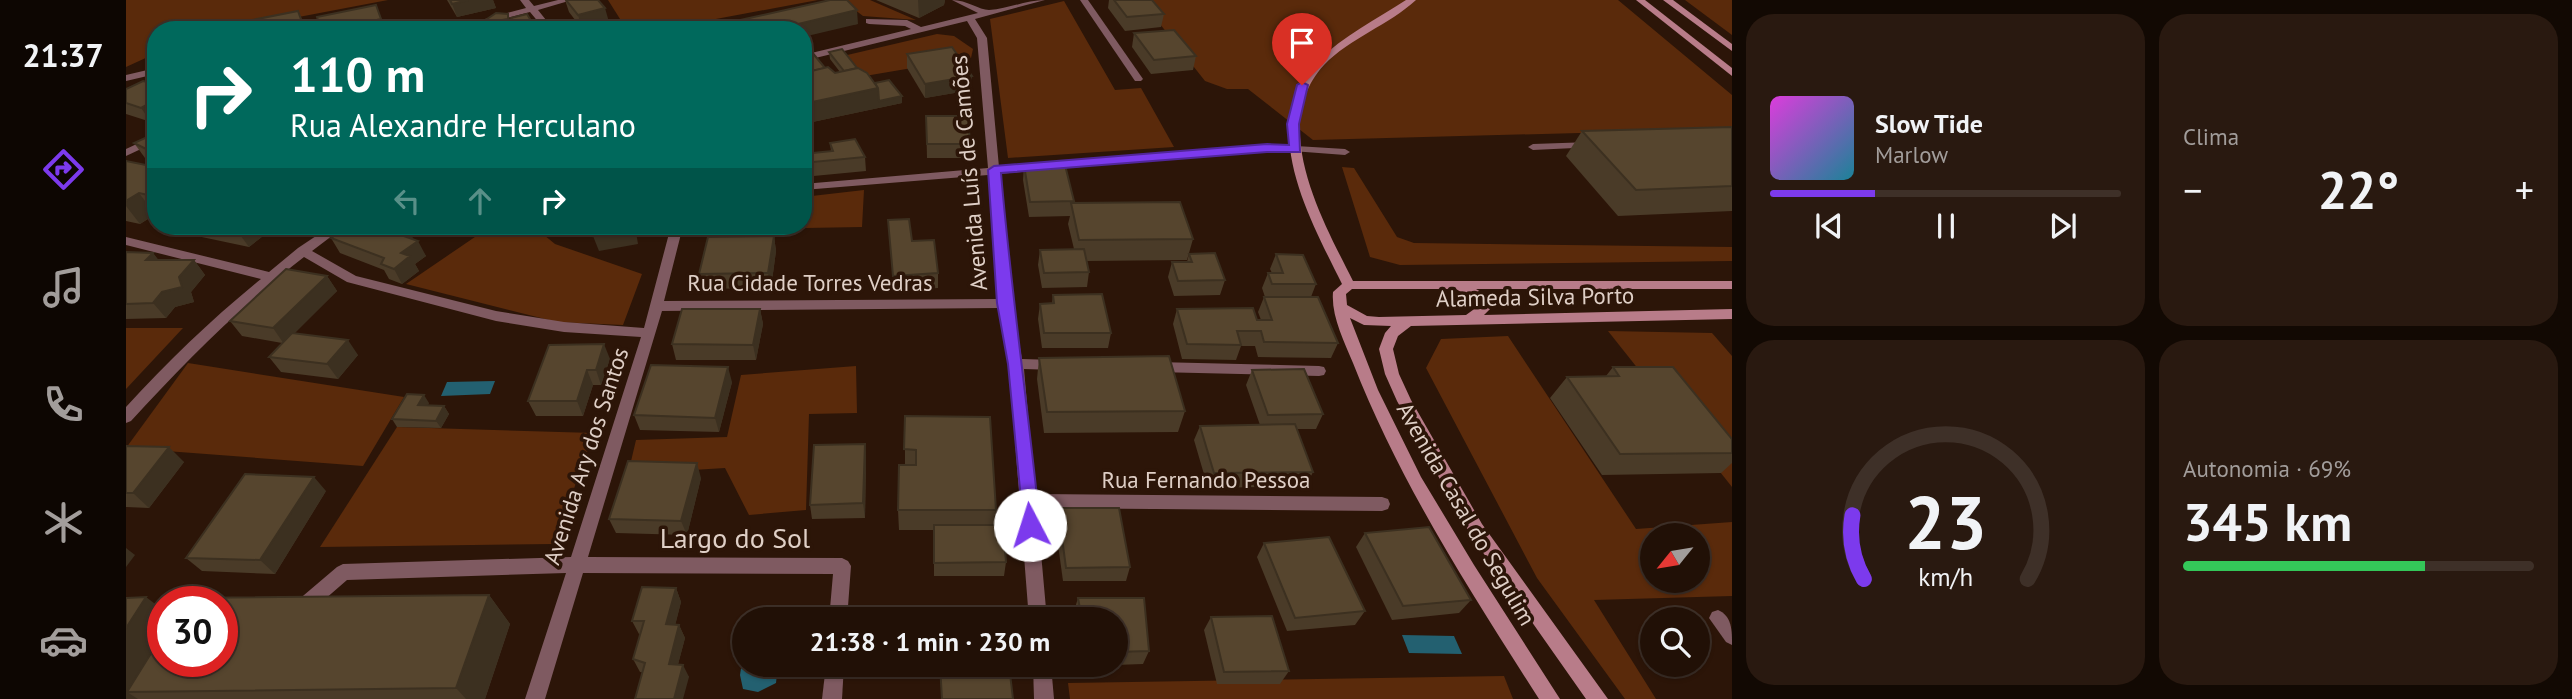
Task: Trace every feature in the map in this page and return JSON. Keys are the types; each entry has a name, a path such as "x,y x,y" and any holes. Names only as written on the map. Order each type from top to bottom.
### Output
{"street":[{"path":"524,0 543,21"},
{"path":"484,21 568,0"},
{"path":"956,0 988,14"},
{"path":"812,56 1041,0"},
{"path":"1084,0 1138,79"},
{"path":"1342,308 1340,292 1349,285 1313,208 1296,149 1294,114 1302,85 1320,64 1412,0"},
{"path":"1640,0 1732,73"},
{"path":"1667,0 1732,48"},
{"name":"Avenida Luís de Camões","path":"970,18 982,38 1005,303 1016,364 1037,607"},
{"path":"869,21 907,23 920,30"},
{"path":"126,78 147,73"},
{"path":"126,153 147,142"},
{"path":"1533,147 1598,145"},
{"path":"812,186 1267,148 1345,152"},
{"path":"126,417 176,360 268,276 326,235"},
{"name":"Avenida Ary dos Santos","path":"536,699 574,565 649,333 675,235"},
{"path":"126,241 268,276"},
{"path":"302,251 352,279 496,316 564,327 649,333"},
{"path":"1455,284 1476,295 1484,308 1469,319"},
{"name":"Alameda Silva Porto","path":"1349,285 1732,285"},
{"name":"Rua Cidade Torres Vedras","path":"657,306 1005,303"},
{"name":"Alameda Silva Porto","path":"1342,308 1364,320 1407,322 1732,314"},
{"name":"Avenida Casal do Segulim","path":"1342,308 1363,373 1390,431 1428,502 1550,699"},
{"name":"Avenida Casal do Segulim","path":"1407,322 1392,333 1386,349 1392,374 1404,401 1476,529 1598,699"},
{"path":"1016,364 1071,365"},
{"path":"1140,367 1319,371"},
{"name":"Rua Fernando Pessoa","path":"1028,501 1382,504"},
{"path":"303,607 343,572 574,565"},
{"name":"Largo do Sol","path":"574,565 842,566 839,607"},
{"path":"1732,617 1718,618 1732,636"},
{"path":"832,699 834,677"},
{"path":"1043,677 1044,699"}],"shaded area":[{"path":"126,0 388,0 278,21 147,21 147,57 126,67"},
{"path":"608,0 818,0 705,21 621,21"},
{"path":"842,0 870,0 916,20 863,16"},
{"path":"1141,0 1618,0 1732,95 1732,147 1691,130 1313,140 1248,89 1227,89 1205,81"},
{"path":"1685,0 1732,0 1732,35"},
{"path":"1064,1 1115,90 1141,88 1174,147 1008,158 990,19"},
{"path":"937,34 954,36 973,49 971,58 859,77 843,56"},
{"path":"1342,167 1354,168 1397,237 1414,243 1732,247 1732,261 1400,265 1370,257"},
{"path":"864,190 862,227 812,228 812,196"},
{"path":"478,235 544,235 555,244 642,274 623,325 557,322 406,284"},
{"path":"126,328 183,328 126,389"},
{"path":"1608,331 1712,333 1732,356 1732,487"},
{"path":"1508,336 1636,529 1640,529 1640,593 1710,593 1710,524 1732,522 1732,596 1594,600 1656,699 1625,699 1537,578 1426,368 1441,339"},
{"path":"188,363 404,397 363,466 126,448"},
{"path":"856,366 857,413 809,414 806,510 749,515 725,468 628,474 636,440 727,437 741,375"},
{"path":"397,427 594,433 554,544 320,547"},
{"path":"1504,676 1513,699 1070,699 1068,683"}],"water":[{"path":"495,381 490,394 441,396 447,382"},
{"path":"1402,635 1454,636 1462,654 1409,653"},
{"path":"740,677 777,677 776,683 758,692 743,689"}],"building":[{"path":"450,0 468,0 452,4"},
{"path":"566,0 598,0 605,8 578,15"},
{"path":"830,0 847,0 857,10 811,21 736,21"},
{"path":"1114,0 1152,0 1164,14 1127,17"},
{"path":"376,5 381,19 318,21 317,17"},
{"path":"298,11 302,21 252,21"},
{"path":"496,13 508,14 508,19 487,19"},
{"path":"527,14 531,21 513,21 511,18"},
{"path":"1174,30 1196,56 1154,60 1134,33"},
{"path":"952,47 972,76 925,84 907,54"},
{"path":"842,49 857,68 844,71 829,52"},
{"path":"812,52 825,68 812,71"},
{"path":"828,67 835,73 858,68 867,73 878,88 812,102 812,71"},
{"path":"889,80 902,96 879,101 875,83"},
{"path":"143,81 147,82 147,105 141,108 126,103 126,89"},
{"path":"926,116 968,116 970,144 927,144"},
{"path":"1732,127 1732,186 1636,190 1582,131"},
{"path":"147,137 147,150 134,143"},
{"path":"855,139 865,157 812,162 812,153 833,151 830,143"},
{"path":"126,161 147,165 147,195 139,193 126,201"},
{"path":"1024,165 1065,165 1074,201 1030,202"},
{"path":"1180,202 1193,239 1079,240 1071,203"},
{"path":"909,219 912,241 934,240 938,273 893,276 888,220"},
{"path":"336,235 401,235 418,241 401,253 410,256 394,269 381,264 384,258 331,238"},
{"path":"774,236 768,273 699,274 708,237"},
{"path":"1084,249 1089,272 1044,273 1040,250"},
{"path":"126,252 153,253 146,260 194,260 179,277 182,287 162,292 153,303 126,304"},
{"path":"1215,253 1225,280 1178,281 1172,262 1192,262 1189,254"},
{"path":"1276,254 1303,255 1316,284 1272,284 1268,273 1283,273"},
{"path":"286,269 327,276 273,328 230,321"},
{"path":"1102,294 1111,333 1044,333 1040,304 1054,303 1053,295"},
{"path":"1264,297 1318,297 1338,343 1264,342 1261,331 1237,331 1241,345 1187,344 1177,309 1253,308 1257,320 1272,320"},
{"path":"682,309 760,309 753,345 672,344"},
{"path":"292,333 348,340 327,364 269,357"},
{"path":"604,344 596,370 587,370 577,401 528,401 549,345"},
{"path":"1169,356 1185,411 1047,412 1039,358"},
{"path":"651,365 728,367 715,418 634,415"},
{"path":"1613,367 1673,367 1732,439 1732,453 1620,454 1567,377 1619,376"},
{"path":"1304,369 1323,414 1268,415 1252,370"},
{"path":"407,394 424,395 418,405 444,406 436,421 392,419"},
{"path":"905,416 990,417 996,510 898,510 899,465 916,465 916,450 904,449"},
{"path":"1295,424 1313,472 1214,473 1200,426"},
{"path":"865,444 863,503 810,505 814,445"},
{"path":"126,446 169,447 133,493 126,493"},
{"path":"628,461 697,463 681,521 609,519"},
{"path":"245,474 314,477 260,560 186,558"},
{"path":"1058,508 1119,508 1130,567 1066,568"},
{"path":"934,525 1003,525 1006,562 934,563"},
{"path":"1429,527 1471,600 1403,606 1365,533"},
{"path":"1329,537 1365,611 1295,618 1264,543"},
{"path":"642,587 676,588 666,624 679,625 669,664 683,665 674,699 635,699 645,663 633,659 644,621 632,621"},
{"path":"489,595 456,688 127,692 147,660 147,677 238,677 238,597"},
{"path":"146,597 126,628 126,598"},
{"path":"1078,598 1144,598 1149,651 1128,652 1128,607 1080,607"},
{"path":"1272,616 1289,671 1224,672 1211,617"},
{"path":"941,677 1010,677 1013,699 942,699"}],"route":[{"path":"1030,525 1016,364 1005,303 994,170 1267,148 1296,149 1293,124 1295,105 1302,85"}]}
